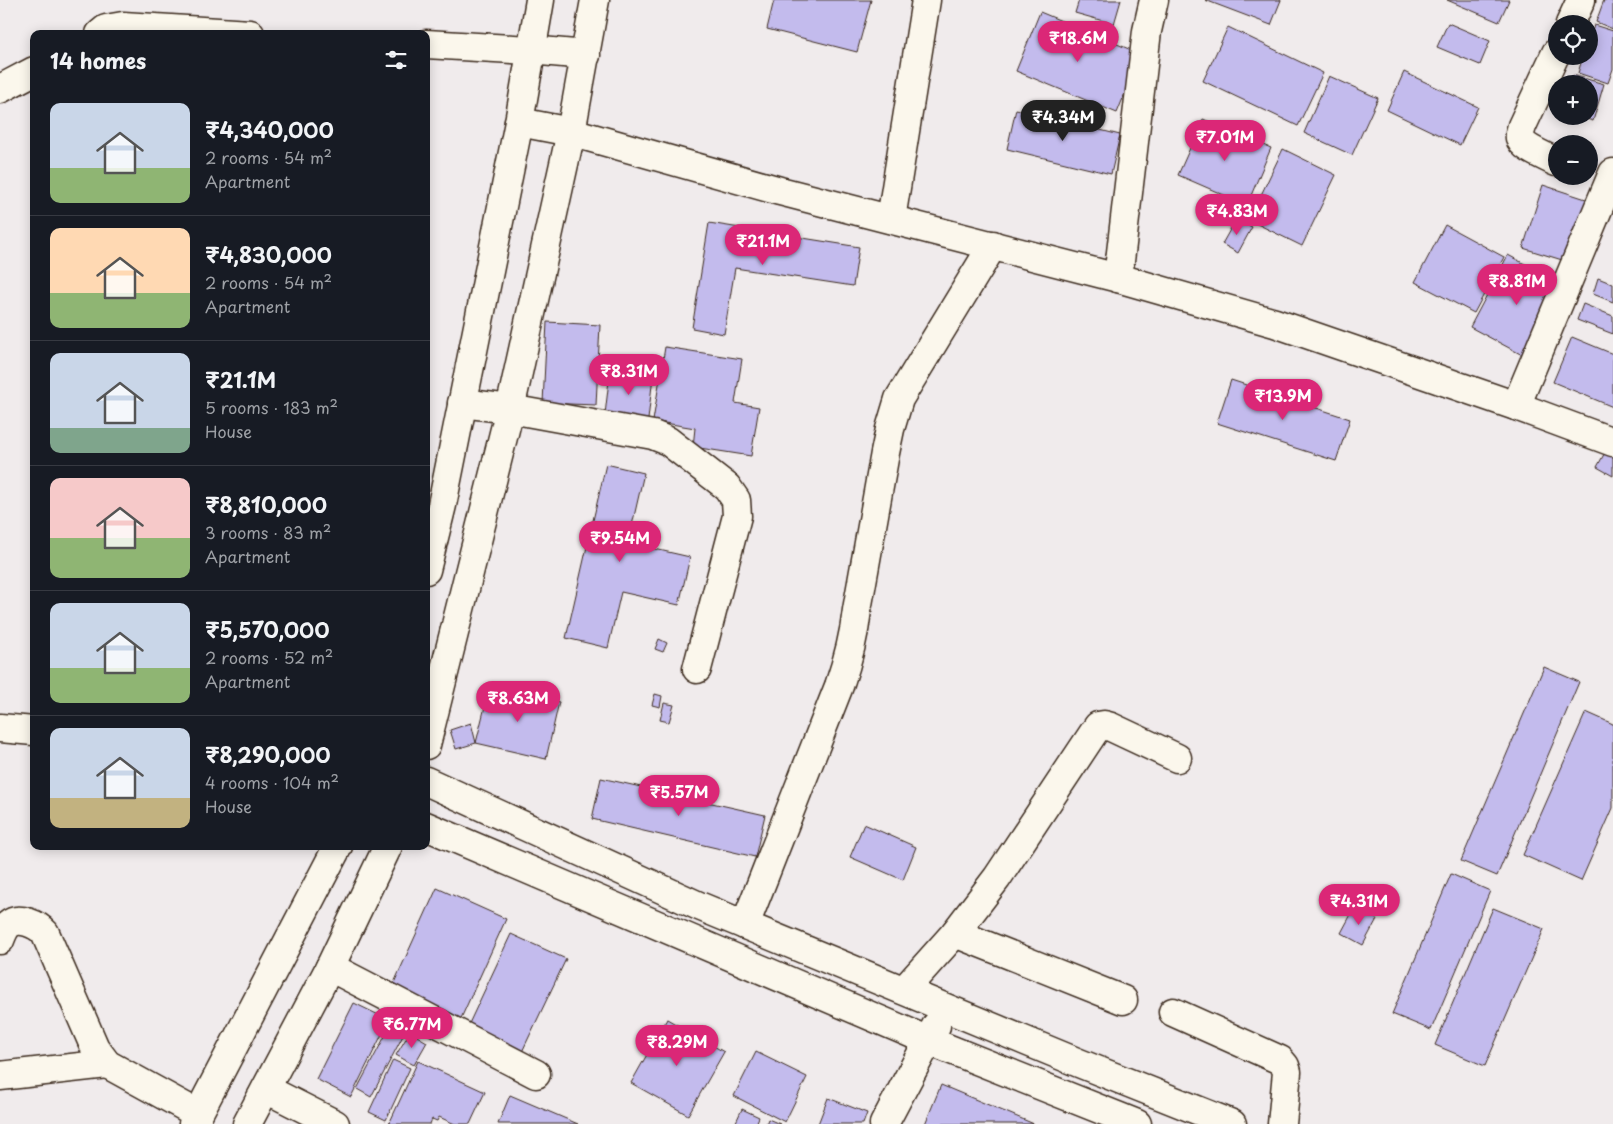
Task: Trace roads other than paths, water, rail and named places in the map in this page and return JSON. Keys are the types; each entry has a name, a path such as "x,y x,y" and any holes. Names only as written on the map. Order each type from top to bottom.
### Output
{"street":[{"path":"430,554 442,506 518,122 540,0"},
{"path":"430,729 510,409 571,132 595,0"},
{"path":"890,219 926,0"},
{"path":"1118,278 1147,31 1154,0"},
{"path":"1574,15 1581,0"},
{"path":"105,30 123,26 186,30"},
{"path":"430,44 586,55"},
{"path":"1548,158 1528,148 1522,143 1519,136 1550,65"},
{"path":"0,90 30,73"},
{"path":"518,122 571,132 780,191 1118,278 1275,322 1613,442"},
{"path":"1516,406 1602,179"},
{"path":"745,925 840,686 854,637 857,610 885,453 899,399 993,245"},
{"path":"462,403 510,409 653,435 668,441 727,487 736,500 737,516 697,669"},
{"path":"904,990 955,933 1014,855 1098,726 1111,727 1177,758"},
{"path":"0,728 30,731"},
{"path":"430,783 699,906 1232,1124"},
{"path":"430,828 929,1041 1129,1123"},
{"path":"0,940 7,926 11,923 30,922 40,927 45,933 96,1048 107,1064 196,1119 336,850"},
{"path":"247,1124 330,967 386,850"},
{"path":"955,933 1123,1000"},
{"path":"330,967 536,1074"},
{"path":"884,1124 929,1041 945,1007"},
{"path":"1173,1012 1280,1060 1287,1072 1282,1124"},
{"path":"0,1076 107,1064"},
{"path":"266,1089 335,1124"}]}
